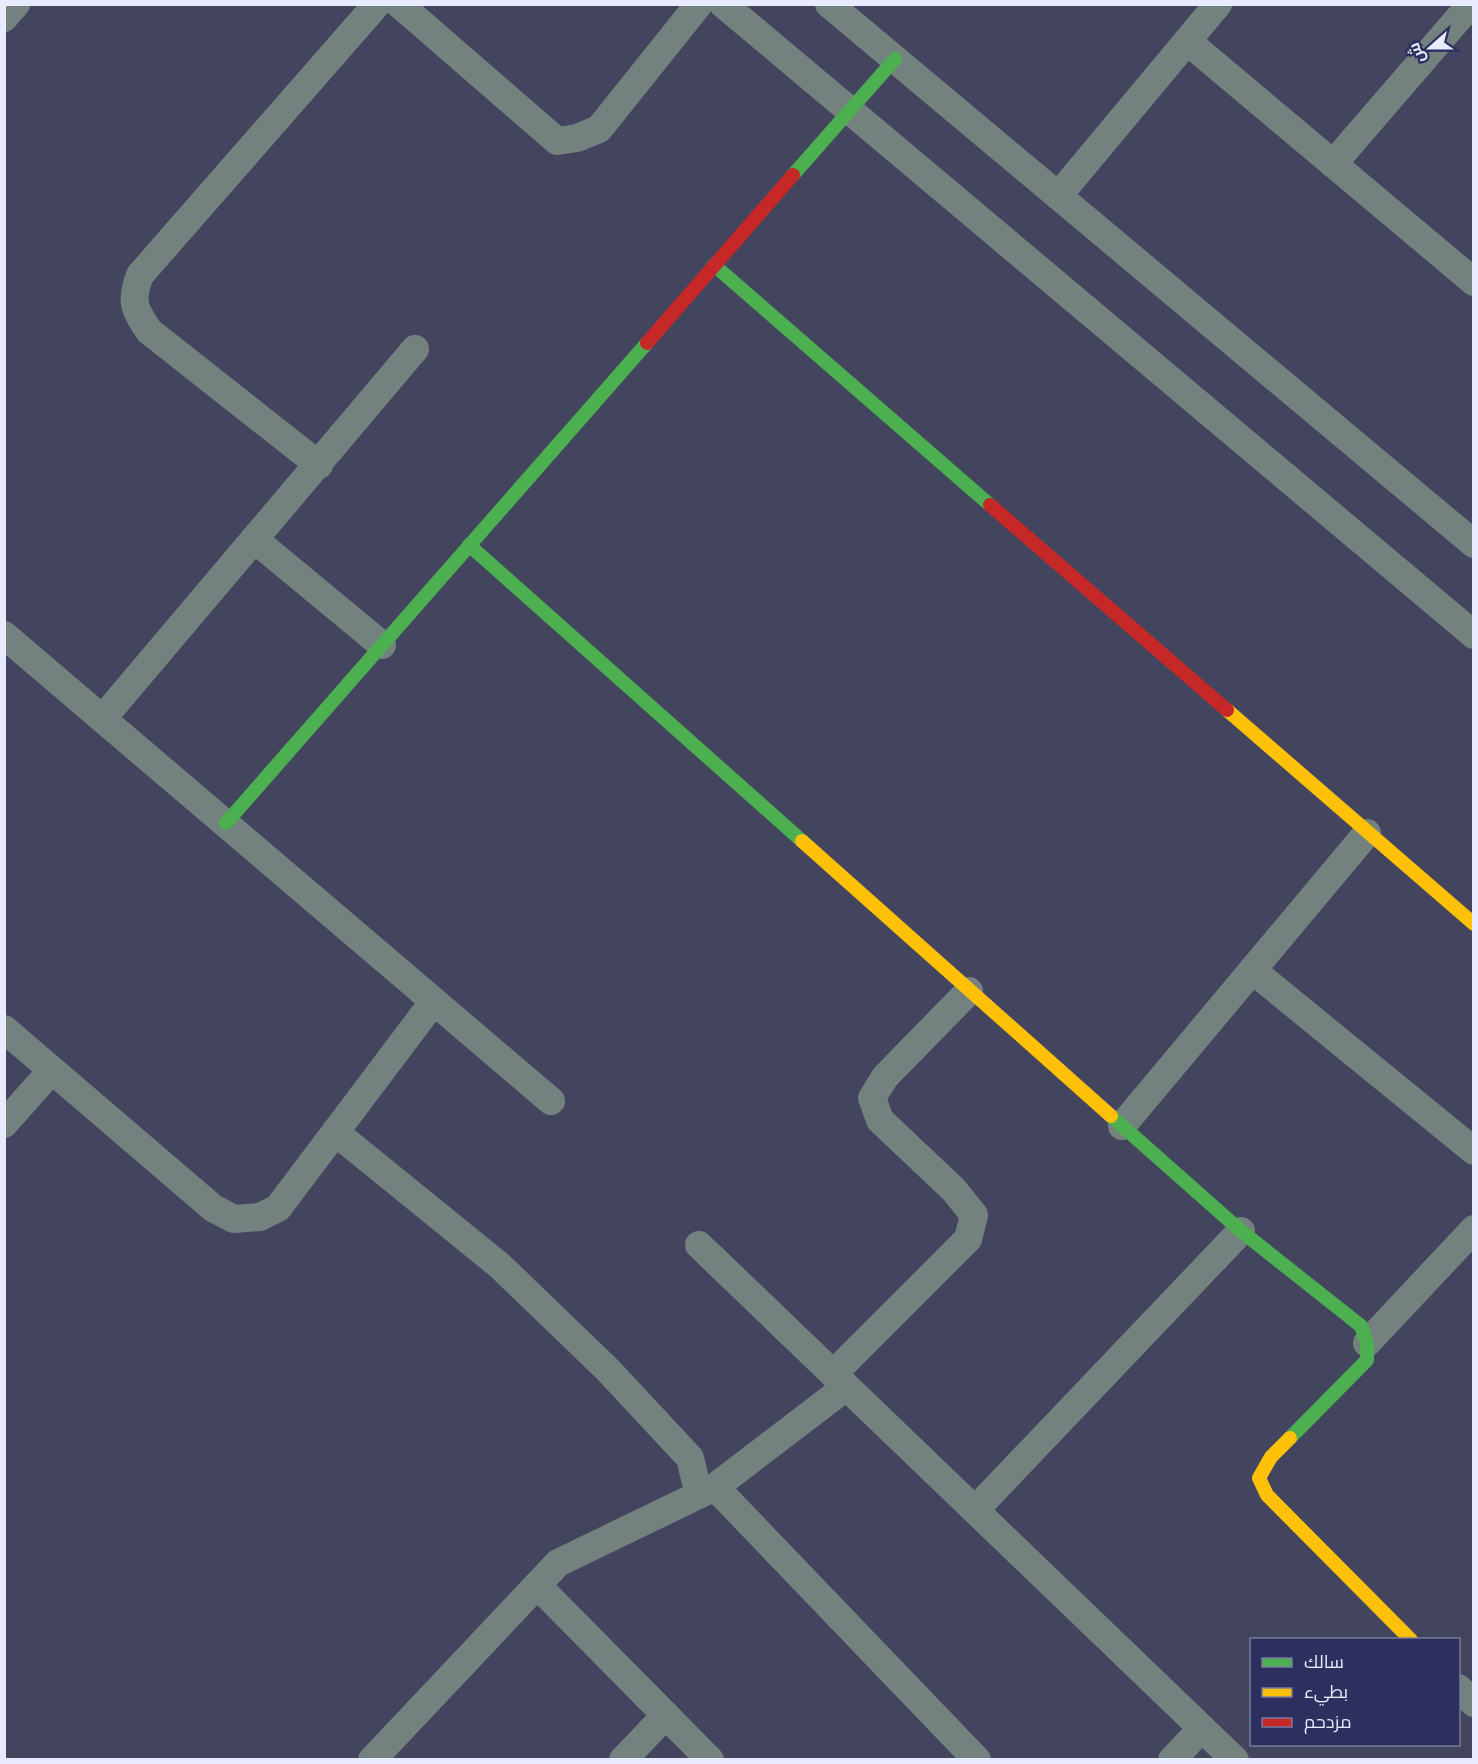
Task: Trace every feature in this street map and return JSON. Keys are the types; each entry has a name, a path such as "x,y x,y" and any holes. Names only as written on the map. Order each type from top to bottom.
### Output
{"street":[{"path":"4,18 16,4"},
{"path":"319,465 150,331 136,313 133,293 140,275 377,4"},
{"path":"399,4 557,141 577,138 599,129 699,4"},
{"path":"723,4 1473,634"},
{"path":"829,4 1473,544"},
{"path":"1058,196 1218,4"},
{"path":"1333,164 1471,4"},
{"path":"1187,41 1473,282"},
{"path":"226,823 895,59"},
{"path":"714,265 1473,924"},
{"path":"103,718 415,349"},
{"path":"255,540 382,645"},
{"path":"469,545 1241,1232 1360,1326 1367,1343 1367,1360 1271,1457 1259,1478 1267,1495 1409,1638"},
{"path":"4,635 551,1101"},
{"path":"1122,1126 1367,833"},
{"path":"1252,970 1473,1151"},
{"path":"372,1760 558,1563 707,1491 840,1381 968,1239 974,1215 954,1190 880,1120 872,1098 885,1077 969,991"},
{"path":"4,1029 213,1208 234,1220 260,1216 278,1208 434,1001"},
{"path":"4,1124 52,1070"},
{"path":"335,1132 499,1265 608,1370 690,1458 707,1491 977,1760"},
{"path":"1367,1343 1473,1229"},
{"path":"975,1510 1241,1232"},
{"path":"699,1245 1235,1760"},
{"path":"537,1585 710,1760"},
{"path":"1460,1690 1473,1703"},
{"path":"623,1760 666,1715"},
{"path":"1172,1760 1202,1728"}],"traffic: fast":[{"path":"793,175 895,59"},
{"path":"714,265 990,505"},
{"path":"226,823 647,343"},
{"path":"469,545 802,841"},
{"path":"1111,1116 1241,1231 1361,1326 1367,1343 1367,1360 1290,1438"}],"traffic: slow":[{"path":"1227,710 1474,924"},
{"path":"802,841 1111,1116"},
{"path":"1290,1438 1271,1457 1259,1478 1267,1495 1409,1638"}],"traffic: jam":[{"path":"647,343 793,175"},
{"path":"990,505 1227,710"}]}
